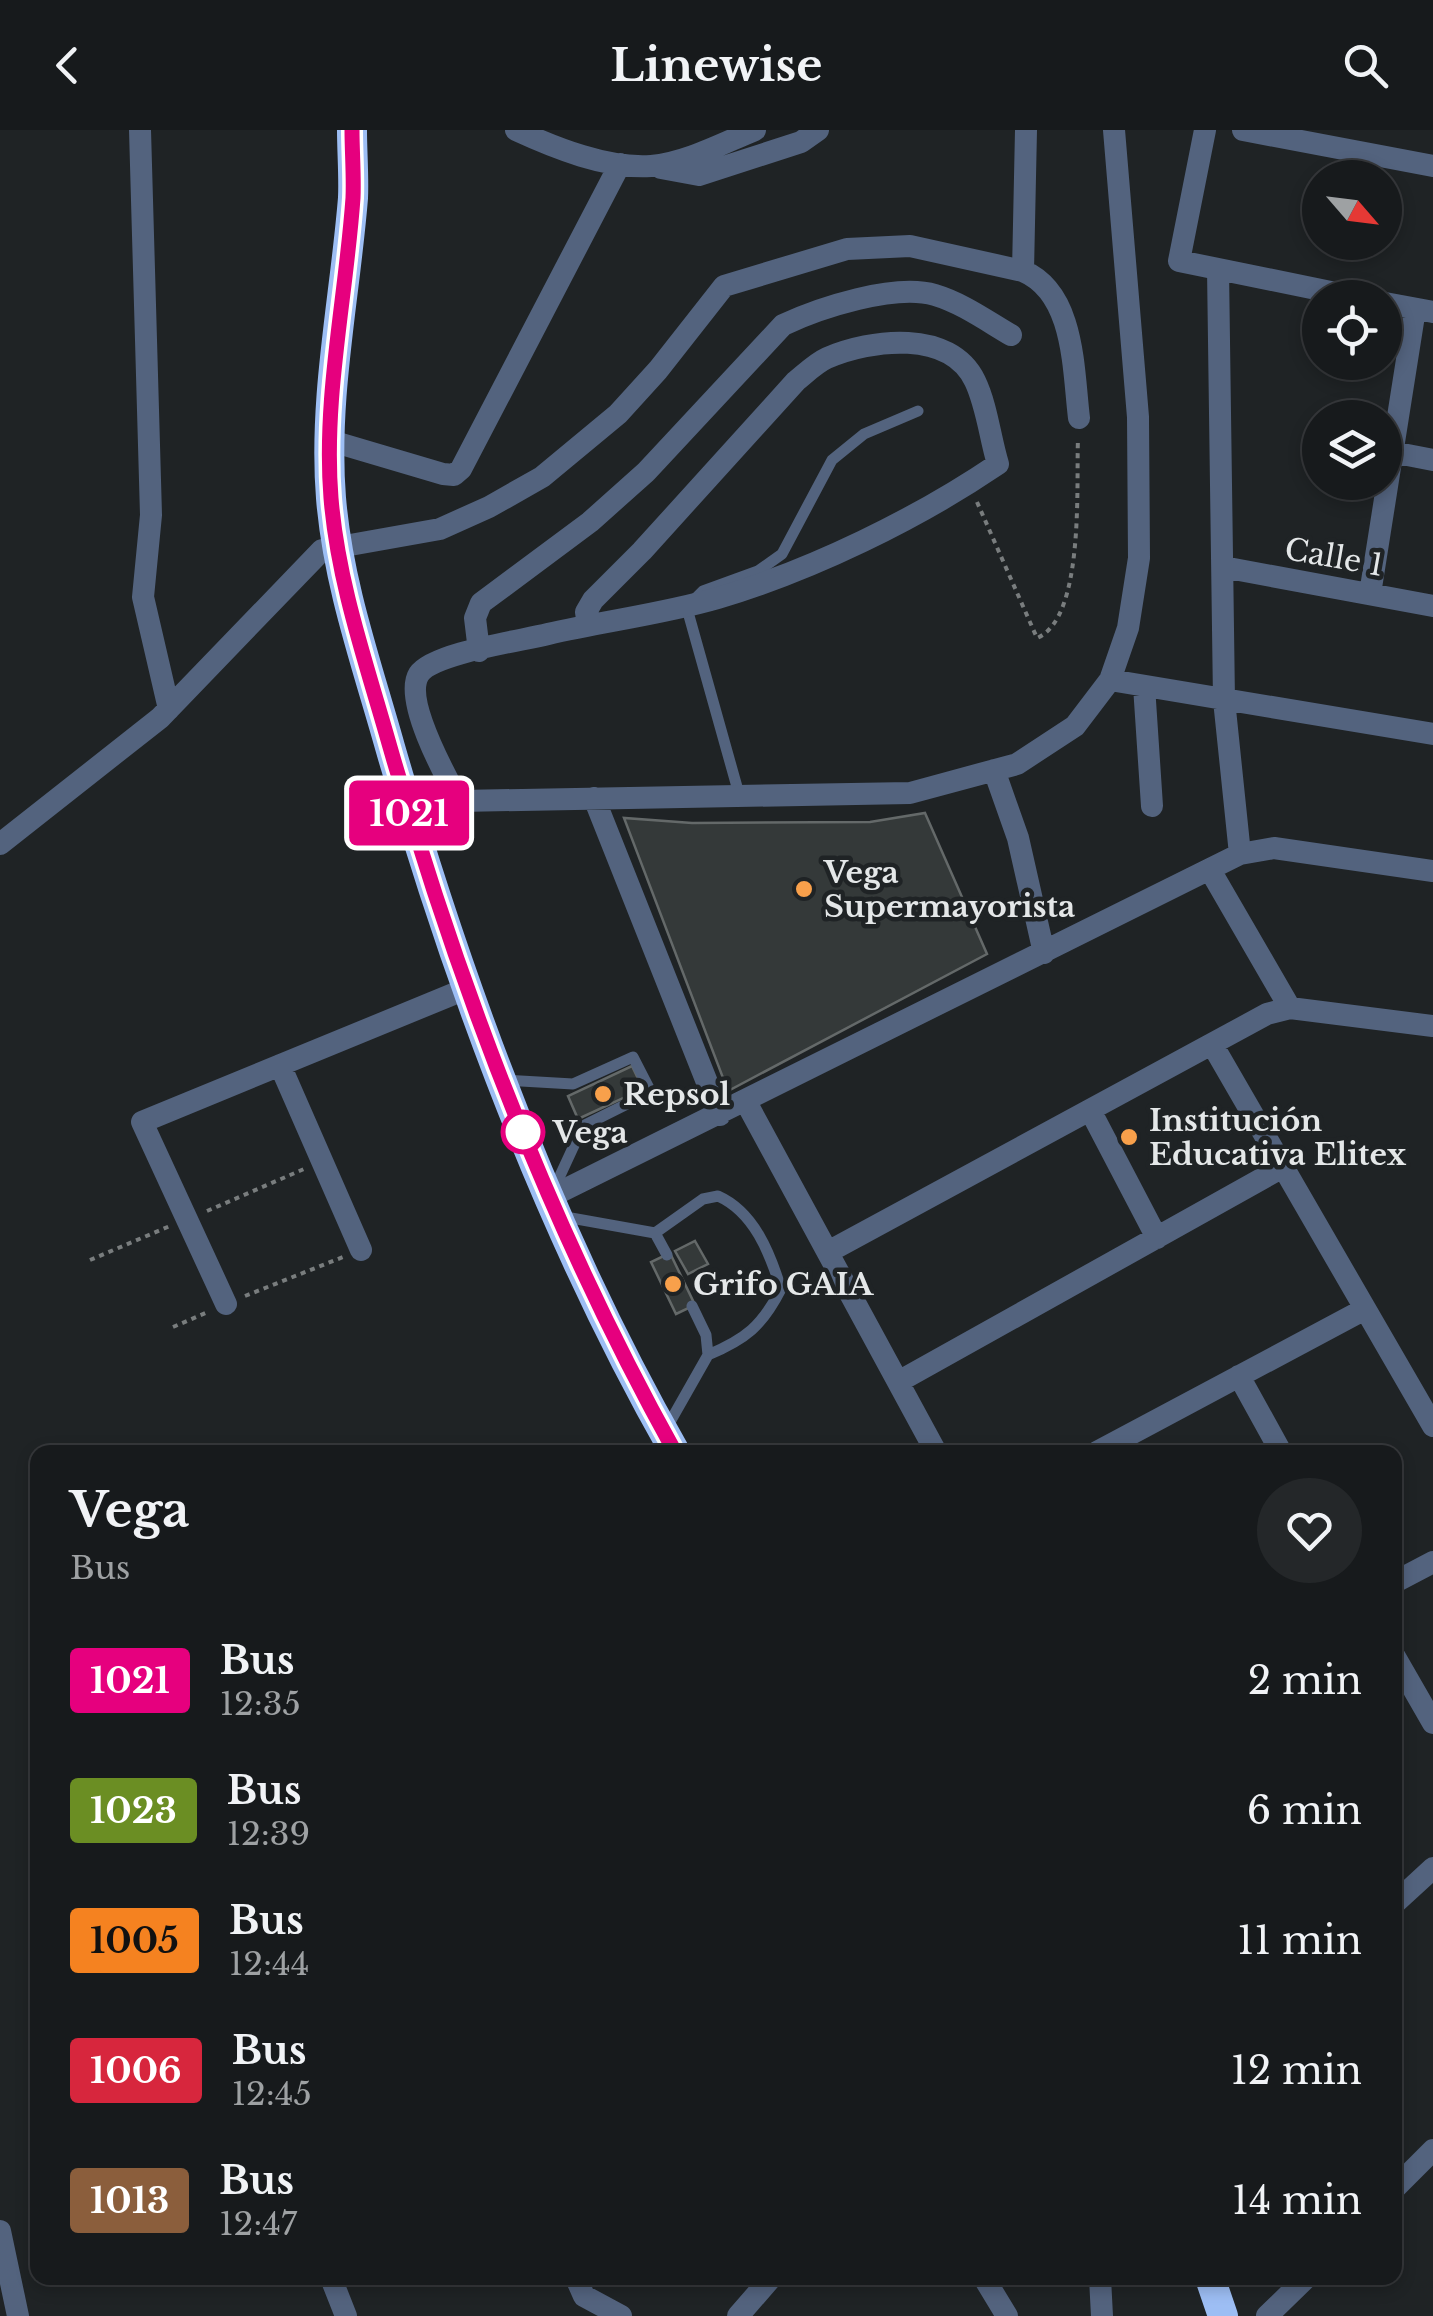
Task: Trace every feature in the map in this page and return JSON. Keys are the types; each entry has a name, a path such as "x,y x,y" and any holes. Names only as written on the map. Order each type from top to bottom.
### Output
{"highway":[{"path":"352,130 353,194 328,440 336,548 410,817 502,1080 639,1388 670,1442"},
{"path":"1212,2285 1223,2316"}],"street":[{"path":"140,130 151,514 143,596 169,709"},
{"path":"516,130 541,142 620,164 699,175 801,142 818,130"},
{"path":"1022,272 1026,130"},
{"path":"410,817 460,801 910,793 1017,764 1075,726 1110,680 1128,628 1139,558 1138,417 1114,130"},
{"path":"1205,130 1179,260 1302,286"},
{"path":"1242,130 1433,166"},
{"path":"650,166 671,162 743,132"},
{"path":"328,440 443,474 461,469 620,164"},
{"path":"0,844 169,709 322,550 440,529 542,477 618,414 724,286 847,249 910,246 1022,272 1037,278 1055,297 1071,347 1079,418"},
{"path":"1218,268 1224,700 1240,854"},
{"path":"479,651 475,618 481,603 590,522 646,472 783,326 807,314 858,301 896,294 931,294 958,304 1011,335"},
{"path":"1402,408 1424,310"},
{"path":"460,801 441,769 422,719 415,682 421,670 434,662 691,604 792,574 969,484 998,464 975,380 956,356 932,347 888,343 824,359 796,381 593,600 586,612 588,625"},
{"path":"1402,454 1433,460"},
{"path":"1370,594 1385,500"},
{"name":"Calle 1","path":"1224,567 1433,606"},
{"path":"1110,680 1433,734"},
{"path":"1144,686 1152,806"},
{"path":"994,770 1018,838 1044,953"},
{"path":"594,798 720,1115"},
{"path":"555,1206 720,1115 1240,854 1274,848 1433,871"},
{"path":"1210,870 1290,1008"},
{"path":"226,1304 142,1122 468,988"},
{"path":"828,1252 1267,1014 1290,1008 1433,1026"},
{"path":"1212,1044 1433,1426"},
{"path":"280,1066 361,1250"},
{"path":"746,1102 932,1445"},
{"path":"1090,1110 1156,1238"},
{"path":"898,1382 1283,1167"},
{"path":"1116,1445 1365,1309"},
{"path":"1239,1376 1277,1445"},
{"path":"1402,1578 1433,1562"},
{"path":"1402,1669 1433,1723"},
{"path":"1402,1897 1433,1868"},
{"path":"1402,2181 1433,2150"},
{"path":"0,2231 18,2316"},
{"path":"334,2285 346,2316"},
{"path":"579,2285 584,2296 620,2316"},
{"path":"738,2316 765,2285"},
{"path":"988,2285 1007,2316"},
{"path":"1100,2285 1102,2316"},
{"path":"1267,2316 1299,2285"}],"lane":[{"path":"739,794 691,604 703,590 758,571 782,554 832,460 864,434 918,412"},
{"path":"502,1080 575,1088 633,1057 651,1092 610,1108 583,1126 555,1206 654,1232 666,1255"},
{"path":"654,1232 703,1199 718,1196 744,1214 770,1254 780,1289 768,1314 742,1340 708,1355"},
{"path":"670,1442 708,1355 706,1335 692,1306"}],"path":[{"path":"969,484 1036,638 1046,634 1069,594 1079,418"},
{"path":"172,1328 361,1250"}],"building":[{"name":"Vega Supermayorista","path":"925,813 987,954 728,1091 624,818 692,823 870,822"},
{"name":"Repsol","path":"632,1066 643,1089 578,1119 568,1096"},
{"name":"Grifo GAIA","path":"695,1241 708,1264 688,1274 675,1251"},
{"name":"Grifo GAIA","path":"670,1253 695,1305 676,1314 651,1262"}],"bus line":[{"name":"1021","path":"352,130 353,194 328,440 336,548 348,600 410,817 503,1086 639,1388 671,1445"}],"place":[{"name":"Vega Supermayorista","path":"804,889"},
{"name":"Repsol","path":"603,1094"},
{"name":"Vega","path":"523,1132"},
{"name":"Institución Educativa Elitex","path":"1129,1137"},
{"name":"Grifo GAIA","path":"673,1284"}]}
